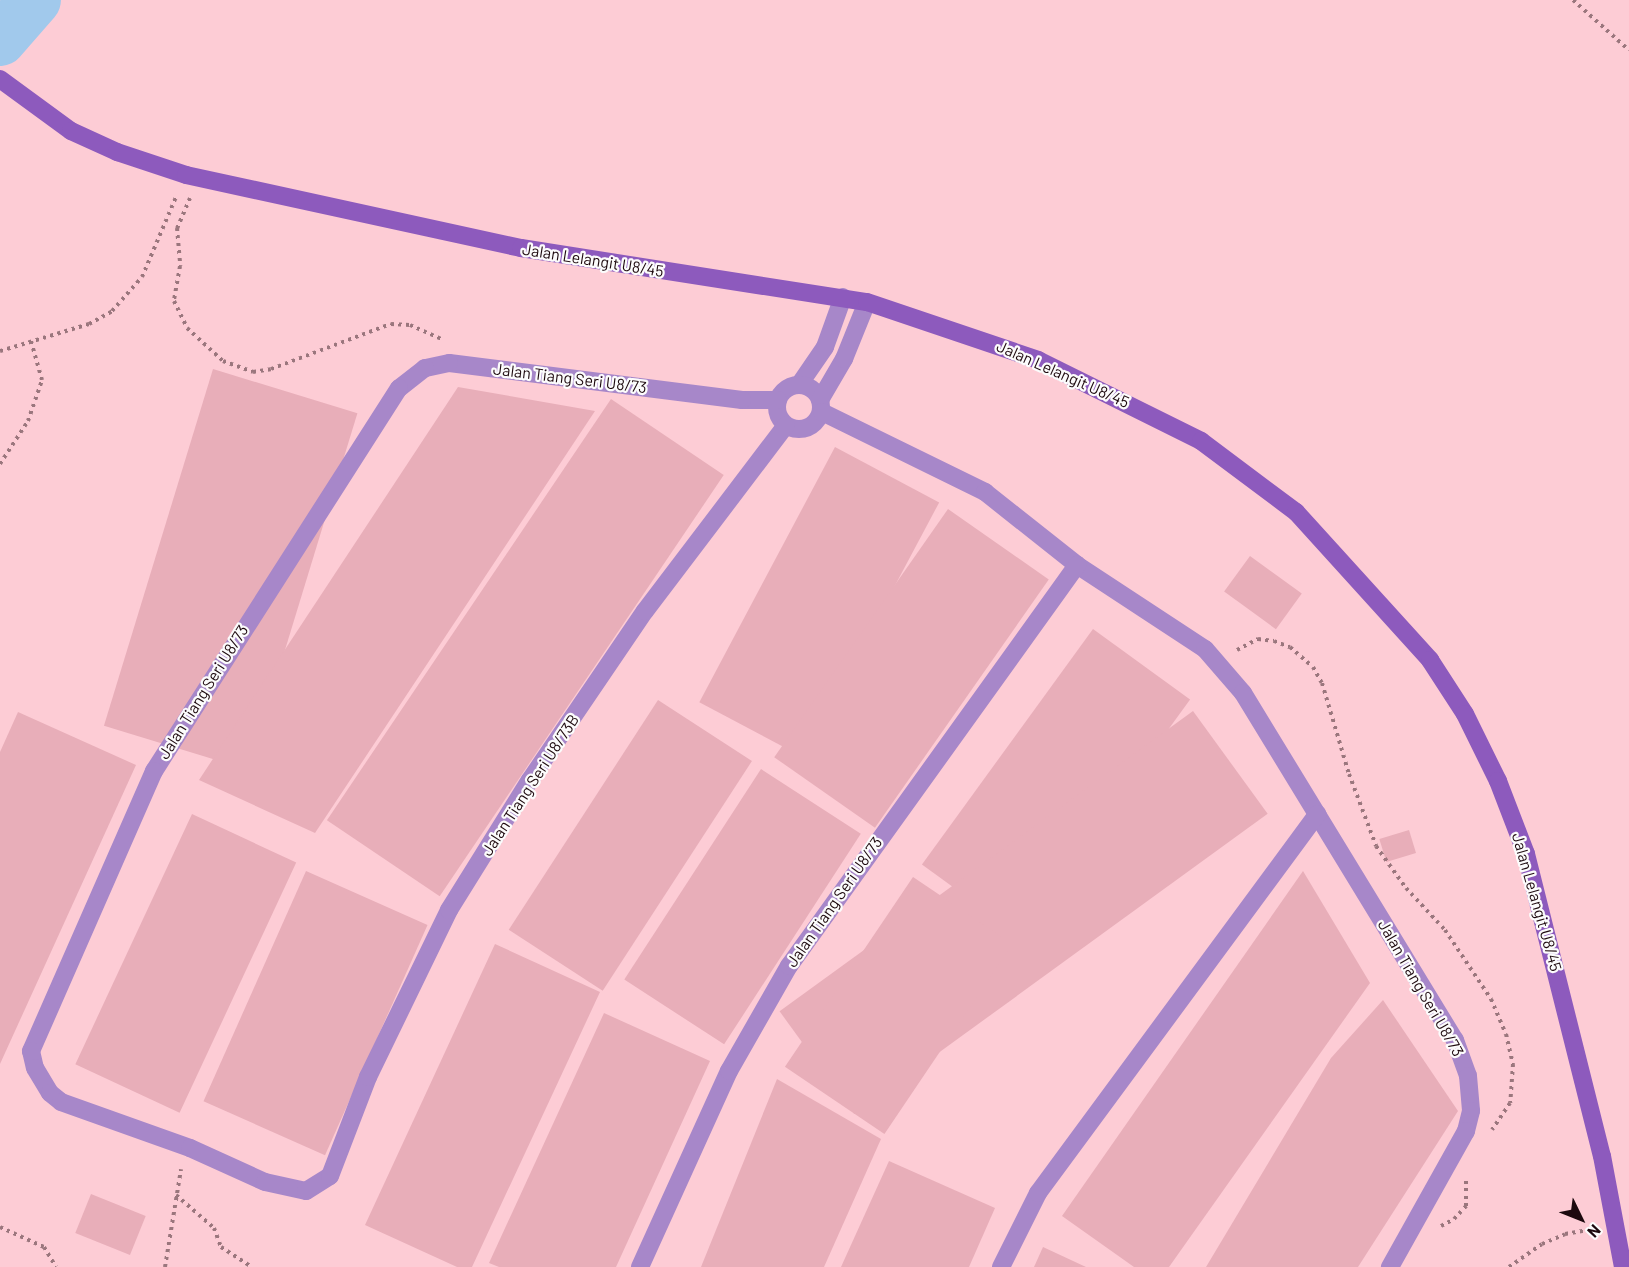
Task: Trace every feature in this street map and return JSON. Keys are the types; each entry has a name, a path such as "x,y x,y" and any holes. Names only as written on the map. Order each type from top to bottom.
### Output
{"street":[{"name":"Jalan Lelangit U8/45","path":"0,79 71,131 117,152 192,176 520,248 867,302 1038,360 1201,441 1296,512 1430,660 1465,714 1498,781 1526,854 1616,1226 1623,1267"},
{"path":"800,385 825,347 843,297"},
{"path":"821,406 812,390 800,385 790,387 778,400 777,409 786,425 810,426 821,406 844,359 867,302"},
{"name":"Jalan Tiang Seri U8/73","path":"330,1176 306,1191 281,1187 190,1148 61,1102 42,1084 31,1051 117,850 154,771 191,708 399,388 425,368 449,363 742,400 778,400"},
{"name":"Jalan Tiang Seri U8/73","path":"821,406 985,492 1077,565 1188,637 1218,661 1243,693 1455,1040 1472,1093 1471,1111 1458,1149 1390,1267"},
{"name":"Jalan Tiang Seri U8/73B","path":"330,1176 368,1077 449,910 530,780 645,611 786,425"},
{"name":"Jalan Tiang Seri U8/73","path":"640,1267 729,1071 783,975 1077,565"},
{"path":"1001,1267 1038,1193 1317,814"}],"path":[{"path":"1573,0 1629,51"},
{"path":"0,351 101,318 133,290 142,277 192,176"},
{"path":"192,176 177,228 180,266 174,301 188,328 223,361 253,372 271,369 391,324 425,329 452,345 471,366"},
{"path":"0,464 28,421 42,380 31,341"},
{"path":"165,1267 176,1195 190,1148"},
{"path":"176,1195 214,1228 221,1247 252,1267"},
{"path":"1509,1267 1520,1256 1565,1234 1616,1226"},
{"path":"0,1227 44,1247 56,1267"}],"building":[{"path":"213,369 357,413 248,770 104,726"},
{"path":"458,387 595,411 315,833 199,780"},
{"path":"611,399 724,475 440,896 327,820"},
{"path":"835,447 939,502 804,758 699,702"},
{"path":"948,509 1049,580 875,828 774,757"},
{"path":"1250,556 1302,594 1276,629 1224,592"},
{"path":"1093,629 1190,700 1019,935 922,864"},
{"path":"658,700 752,761 603,991 509,930"},
{"path":"1193,711 1268,814 854,1114 780,1011"},
{"path":"18,712 136,765 0,1064 0,752"},
{"path":"761,769 861,834 724,1044 624,980"},
{"path":"192,814 296,863 180,1113 75,1064"},
{"path":"1409,830 1416,853 1386,862 1379,839"},
{"path":"306,871 428,925 325,1155 204,1101"},
{"path":"1303,871 1370,983 1169,1267 1134,1267 1062,1216"},
{"path":"913,877 1012,944 884,1134 785,1067"},
{"path":"495,944 600,992 472,1267 457,1267 365,1225"},
{"path":"1383,1000 1458,1111 1358,1267 1206,1267 1331,1058"},
{"path":"604,1013 710,1061 616,1267 499,1267 489,1263"},
{"path":"777,1079 881,1139 824,1267 701,1267"},
{"path":"889,1161 995,1208 969,1267 841,1267"},
{"path":"91,1194 146,1216 130,1255 75,1233"},
{"path":"1043,1247 1086,1267 1034,1267"}],"waterway":[{"path":"0,40 35,0"}]}
